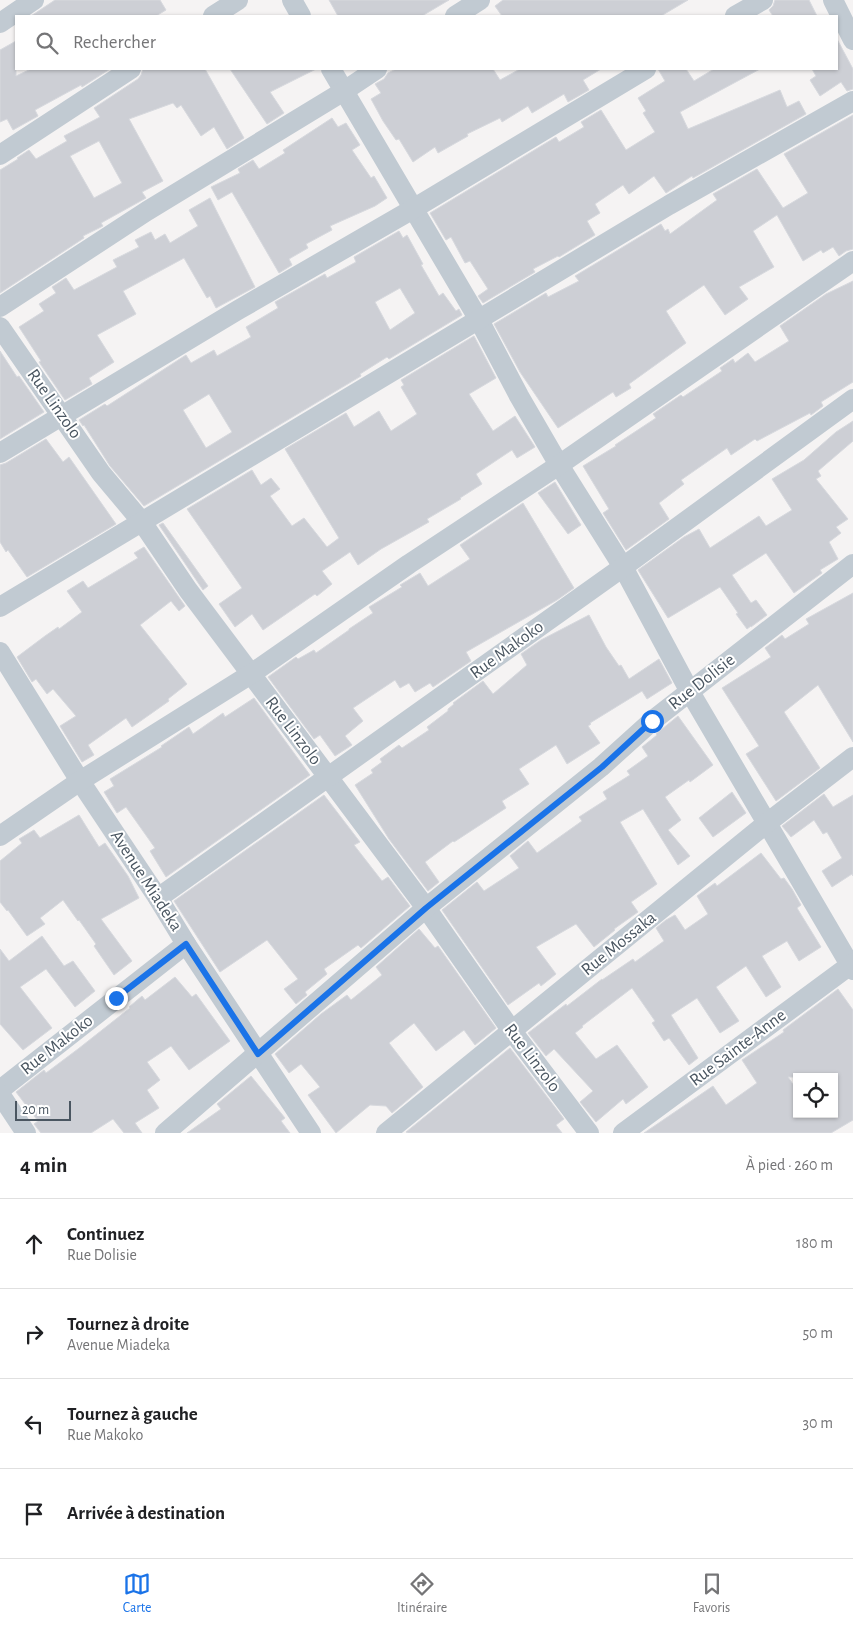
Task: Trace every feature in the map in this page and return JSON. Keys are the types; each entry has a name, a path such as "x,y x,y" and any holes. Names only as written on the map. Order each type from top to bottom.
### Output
{"street":[{"path":"0,23 34,0"},
{"path":"215,15 238,0"},
{"path":"292,0 300,15"},
{"path":"457,15 480,0"},
{"path":"737,15 763,0"},
{"path":"833,0 853,40"},
{"path":"0,155 129,70"},
{"path":"332,70 479,320 519,396 559,465 623,567 690,692 766,823 852,966"},
{"path":"0,307 147,211 376,70"},
{"path":"0,453 644,70"},
{"path":"0,607 669,206 853,101"},
{"path":"0,836 80,781 251,674 409,564 559,465 853,261"},
{"name":"Rue Linzolo","path":"0,326 101,473 142,522 188,590 426,908 512,1031 589,1133"},
{"name":"Rue Makoko","path":"158,898 623,567 853,399"},
{"name":"Rue Dolisie","path":"165,1133 426,908 602,767 652,721 853,564"},
{"name":"Avenue Miadeka","path":"0,652 80,781 311,1133"},
{"name":"Rue Mossaka","path":"386,1133 766,823 853,757"},
{"name":"Rue Makoko","path":"0,1090 186,944"},
{"name":"Rue Sainte-Anne","path":"623,1133 852,966"},
{"path":"0,1094 26,1133"}],"building":[{"path":"55,0 160,0 166,10 158,15 32,15"},
{"path":"329,0 449,0 424,15 337,15"},
{"path":"503,0 688,0 663,15 501,15 495,6"},
{"path":"775,0 809,0 816,15 772,15 769,10"},
{"path":"838,41 853,69 853,89 847,91 841,82 820,96 810,80 816,76 813,70 838,70"},
{"path":"15,42 16,76 29,70 108,70 82,87 81,85 35,110 38,116 13,130 7,119 0,122 0,50"},
{"path":"143,70 206,70 244,138 227,149 214,127 201,136 181,105 177,108 173,103 129,119 163,181 142,192 146,198 101,223 103,226 83,236 84,238 0,293 0,170 29,150 36,159 67,141 64,136 100,117 94,108 138,79","holes":["99,141 122,183 94,198 70,156"]},
{"path":"231,70 314,70 270,92 284,113 267,124"},
{"path":"394,70 494,70 500,80 518,70 599,70 583,80 589,90 568,102 564,94 532,113 528,106 502,122 500,118 467,134 468,136 438,153 435,147 413,162 399,139 396,140 383,121 371,99 381,93 375,84 384,79 388,73"},
{"path":"659,70 687,70 694,81 712,70 758,70 680,112 688,129 780,90 787,107 799,101 806,114 693,178 692,176 666,193 654,176 629,194 623,185 595,204 600,213 587,221 595,235 559,257 533,269 535,272 483,303 478,296 488,289 470,261 465,263 451,237 446,240 430,213 556,137 559,142 584,127 581,122 601,110 626,150 655,132 643,113 646,111 638,98 665,81"},
{"path":"853,115 853,249 839,256 833,247 823,253 821,250 803,261 777,215 753,231 774,267 739,287 748,299 725,315 704,285 666,311 686,343 629,384 631,388 616,397 613,392 558,428 520,372 494,324 546,293 548,297 579,281 575,276 661,224 665,231 668,229 670,234 717,200 713,194 757,169 783,208 808,193 784,154"},
{"path":"332,118 338,127 346,123 360,145 352,150 371,178 374,176 387,198 375,206 330,226 332,230 306,244 308,248 289,259 292,265 279,273 232,192 218,200 211,187 240,173 238,169 253,160 259,169 285,153 283,150"},
{"path":"210,198 255,287 216,308 210,296 207,298 184,258 123,291 136,314 97,335 114,362 89,378 92,384 65,400 39,362 41,361 19,327 44,311 39,304 56,293 52,287 66,278 74,290 117,267 113,260 139,247 135,240 151,232 155,240 165,234 170,243 198,226 189,210"},
{"path":"399,231 403,238 407,235 423,264 421,265 439,296 443,293 456,311 459,309 462,315 389,359 387,357 360,374 361,376 144,506 110,466 79,420 105,404 107,406 186,355 191,363 214,350 217,356 251,337 246,327 278,308 275,302 325,274 327,278 356,262 354,257","holes":["400,288 415,313 390,330 375,302","209,394 232,432 206,448 183,410"]},
{"path":"853,281 853,382 821,402 823,406 811,415 810,413 757,441 755,439 731,455 727,448 681,480 684,484 659,503 669,519 626,550 603,513 609,509 583,466 656,418 653,414 722,371 720,368 733,359 735,363 748,353 755,362 789,341 780,326 826,294"},
{"path":"474,336 496,378 469,394 493,431 515,416 535,447 517,458 512,450 476,474 482,484 427,519 429,522 381,549 358,565 350,552 322,571 332,584 317,596 315,594 263,630 252,614 235,627 219,604 242,588 187,509 252,470 261,485 271,478 280,489 270,496 292,526 304,518 327,547 339,538 285,449 346,413 354,427 379,411 391,431 417,414 401,387 404,385 401,380"},
{"path":"0,351 44,412 0,439"},
{"path":"853,421 853,441 818,471 821,476 816,479 848,519 836,527 841,533 829,542 838,559 820,570 822,573 794,593 766,553 732,575 751,603 756,600 767,615 747,629 720,587 668,618 638,570 684,537 699,529 710,548 759,516 766,526 792,510 772,479 804,460 836,432"},
{"path":"46,439 63,462 69,457 116,524 27,577 0,542 0,465"},
{"path":"555,482 581,525 568,534 538,493"},
{"path":"523,503 574,588 557,600 466,652 471,661 433,687 430,683 415,692 409,683 400,688 395,680 353,708 363,721 345,736 352,745 335,756 320,735 314,739 268,677 296,657 298,659 314,650 316,653 373,613 369,607 402,587 400,585 420,573 428,586 470,559 460,545"},
{"path":"163,523 208,586 203,590 159,525"},
{"path":"144,547 185,606 179,611 171,601 140,625 187,684 168,699 169,701 132,727 126,718 88,745 94,755 82,762 60,726 76,716 53,689 47,694 36,679 32,682 17,657 82,612 67,591 83,581 88,588 138,558 134,553"},
{"path":"853,593 853,742 818,685 784,712 820,768 776,801 746,754 759,746 722,688 771,657 765,648 782,635 785,639 809,624 806,619"},
{"path":"589,615 606,647 619,666 621,665 629,679 659,659 672,683 647,699 642,691 590,723 588,726 600,743 567,764 556,745 519,769 529,784 502,801 506,808 453,841 425,862 439,882 428,891 389,839 355,785 373,773 371,770 382,762 380,759 399,745 402,748 429,730 427,727 448,711 453,703 483,681 493,694 527,665 521,654 541,640"},
{"path":"254,698 310,775 166,877 150,851 155,848 126,807 117,813 104,792 114,786 110,779 162,747 189,727 193,734 223,713 225,717"},
{"path":"678,716 713,765 665,797 681,820 668,830 690,856 678,865 643,809 620,822 657,884 631,902 638,912 614,929 594,947 576,924 536,947 556,974 541,986 539,983 508,1005 442,910 477,882 484,891 519,868 510,856 528,841 537,853 582,821 579,817 607,799 603,792 630,775 627,771 648,756 642,747"},
{"path":"732,792 746,813 713,837 699,818"},
{"path":"824,794 833,807 853,795 853,876 852,874 832,887 822,871 842,858 827,832 823,834 814,820 791,837 782,826"},
{"path":"324,795 360,842 354,845 382,881 388,877 410,906 361,948 358,945 324,969 327,974 305,992 307,995 296,1004 284,989 298,979 267,940 220,972 174,901"},
{"path":"79,815 99,847 105,843 128,876 139,898 101,919 132,961 114,975 94,946 96,944 63,900 40,918 45,924 27,936 0,902 0,861 22,843 19,839 34,830 40,838"},
{"path":"761,853 781,879 784,878 792,889 801,905 797,908 821,947 799,961 787,941 762,956 781,987 766,997 746,966 716,987 739,1021 720,1033 697,998 671,1015 698,1058 689,1065 669,1038 664,1041 652,1023 655,1021 632,988 582,1026 575,1033 596,1059 617,1045 648,1087 626,1104 623,1099 596,1122 580,1102 593,1091 554,1049 546,1056 528,1033 602,979 633,959 635,962 664,941 656,928 666,920 675,915 685,930 708,914 697,896 715,883 717,886"},
{"path":"419,929 435,948 438,946 496,1028 475,1045 464,1030 436,1051 414,1023 389,1043 423,1087 392,1113 386,1106 370,1105 336,1133 308,1095 320,1087 301,1064 289,1073 275,1054 321,1014 347,995 351,1000 382,975 376,967"},
{"path":"42,936 64,966 73,961 95,991 75,1007 46,969 20,987 52,1028 23,1050 0,1024 0,949 9,961"},
{"path":"175,977 192,997 196,994 230,1041 189,1070 171,1046 147,1062 160,1080 147,1090 159,1108 135,1123 142,1133 124,1133 113,1119 91,1133 41,1133 34,1124 38,1121 16,1092 44,1070 46,1073 78,1049 130,1008 142,996 145,1000"},
{"path":"838,989 853,1010 853,1120 831,1133 644,1133 713,1086 726,1105 757,1083 742,1060 784,1032 783,1030"},
{"path":"510,1048 564,1119 556,1125 562,1133 406,1132"},
{"path":"251,1076 285,1118 281,1121 290,1133 187,1133 221,1109 217,1104"}],"route":[{"path":"116,998 186,944 258,1054 426,908 602,767 652,721"}]}
